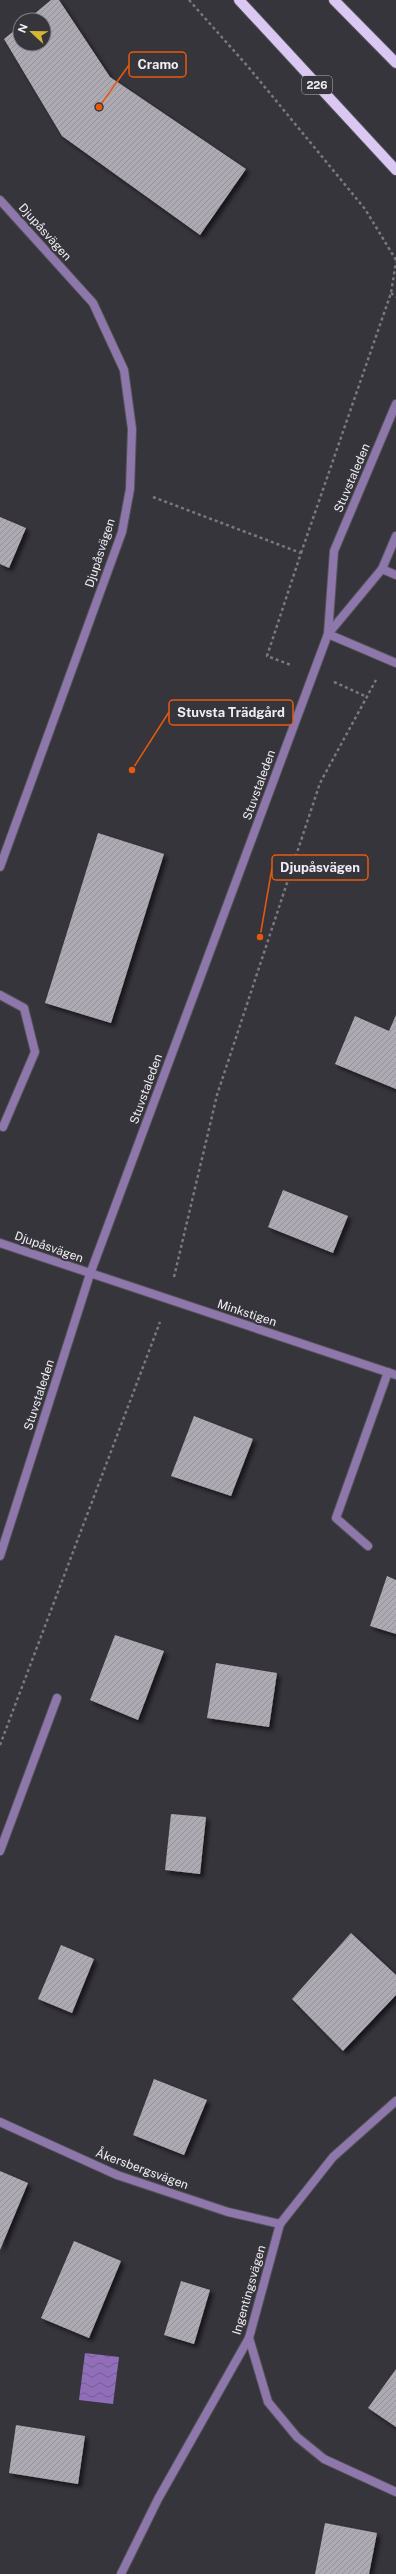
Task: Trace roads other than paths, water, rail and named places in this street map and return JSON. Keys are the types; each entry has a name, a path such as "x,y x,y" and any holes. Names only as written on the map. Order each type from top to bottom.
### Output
{"main road":[{"name":"226","path":"238,0 396,170"},
{"path":"334,0 396,63"}],"street":[{"name":"Djupåsvägen","path":"0,200 93,303 124,370 132,429 130,489 122,532 0,867"},
{"name":"Stuvstaleden","path":"0,1556 90,1274 328,634 334,551 396,404"},
{"name":"Stuvstaleden","path":"328,634 382,569 396,536"},
{"path":"382,569 396,575"},
{"path":"328,634 396,663"},
{"path":"0,995 24,1008 35,1052 3,1127"},
{"name":"Djupåsvägen","path":"0,1243 90,1274"},
{"name":"Minkstigen","path":"90,1274 396,1375"},
{"path":"368,1546 336,1518 388,1372"},
{"path":"0,1851 57,1698"},
{"name":"Ingentingsvägen","path":"121,2574 158,2499 249,2338 280,2224 333,2157 396,2101"},
{"name":"Åkersbergsvägen","path":"0,2122 117,2175 228,2212 280,2224"},
{"path":"249,2338 268,2402 297,2437 324,2459 396,2492"}],"water":[{"path":"85,2353 119,2357 113,2404 79,2400"}],"place":[{"name":"Cramo","path":"99,107"},
{"name":"Stuvsta Trädgård","path":"132,770"},
{"name":"Djupåsvägen","path":"260,937"}]}
